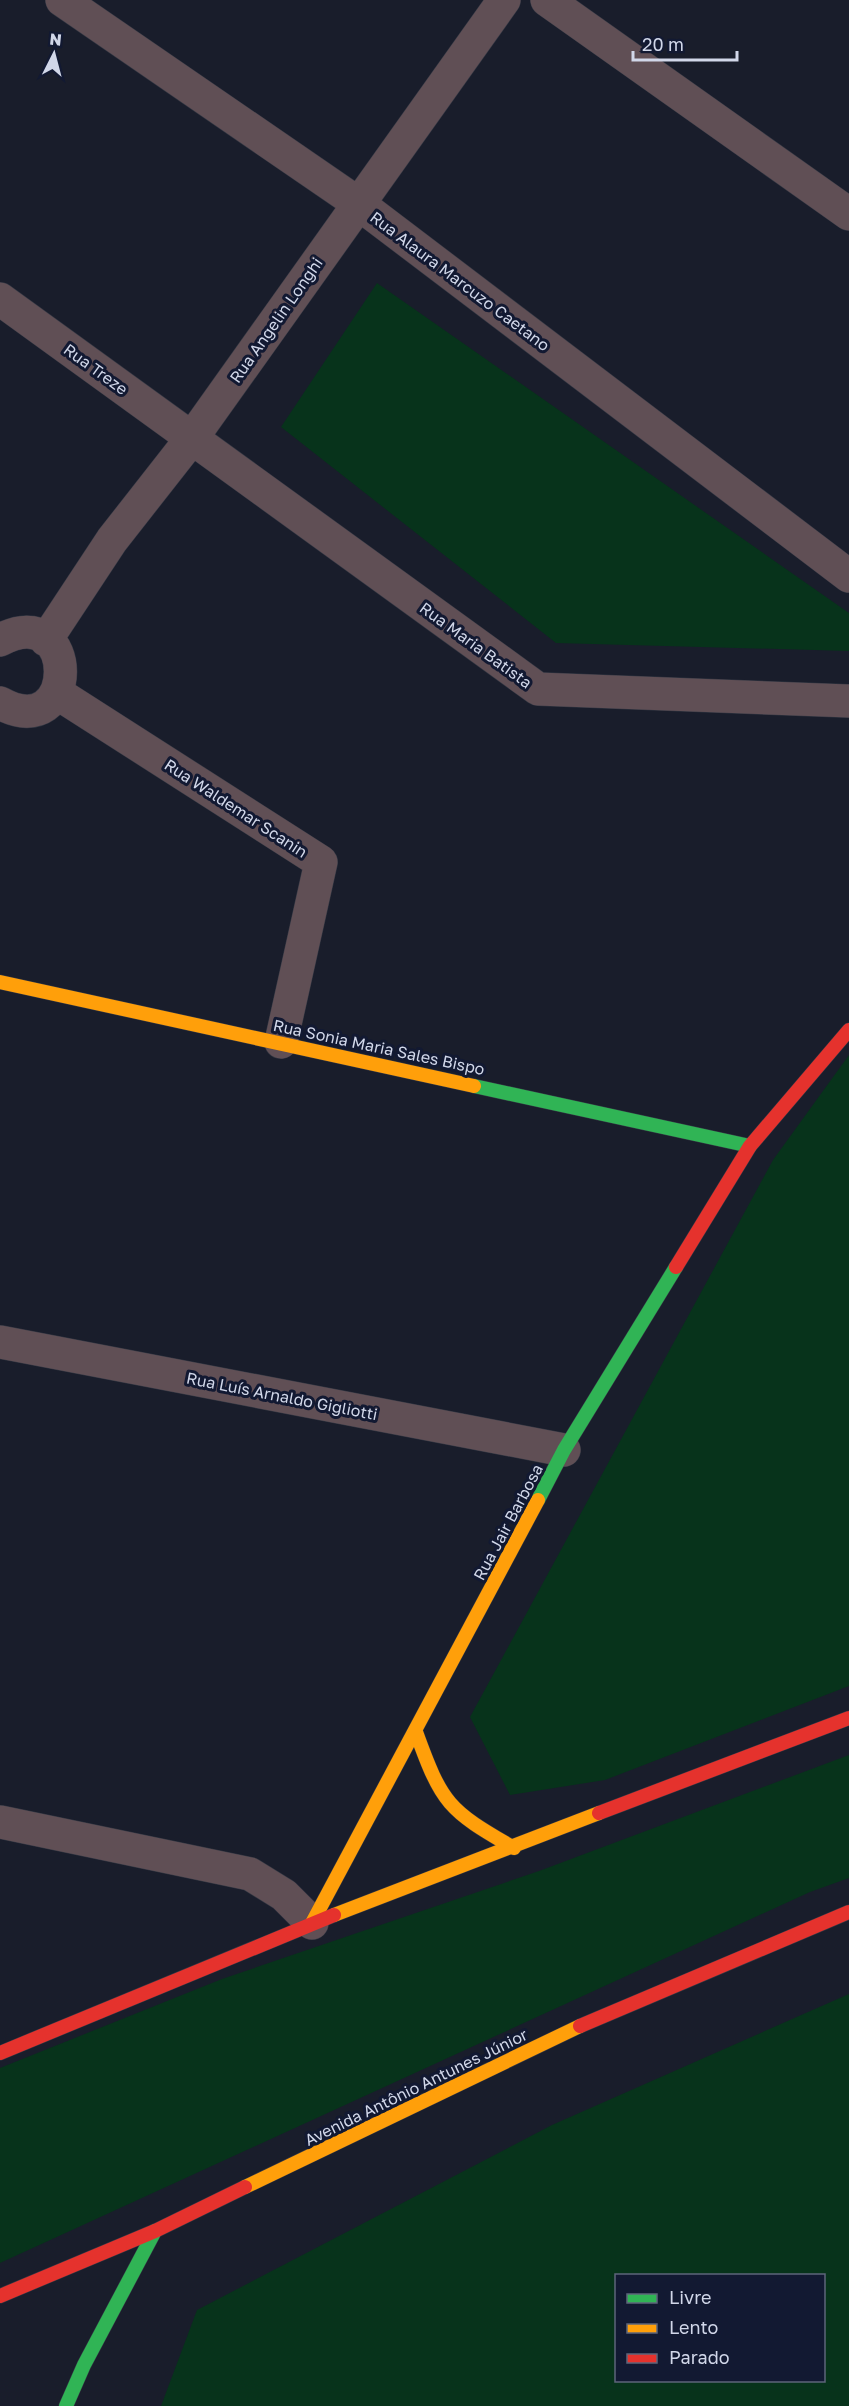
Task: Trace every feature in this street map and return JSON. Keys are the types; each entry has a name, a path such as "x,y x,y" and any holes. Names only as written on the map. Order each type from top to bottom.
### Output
{"street":[{"name":"Rua Alaura Marcuzo Caetano","path":"62,0 359,204 849,576"},
{"name":"Rua Angelin Longhi","path":"46,640 112,540 192,438 504,0"},
{"path":"547,0 849,214"},
{"name":"Rua Treze","path":"0,299 192,438"},
{"name":"Rua Maria Batista","path":"192,438 538,689 849,701"},
{"path":"0,640 23,632 46,640 61,659 63,670 57,693 40,707 19,711 0,703"},
{"name":"Rua Waldemar Scanin","path":"57,693 321,862 282,1042"},
{"name":"Rua Sonia Maria Sales Bispo","path":"0,982 750,1146"},
{"name":"Rua Jair Barbosa","path":"312,1923 416,1732 564,1450 750,1146 849,1030"},
{"name":"Rua Luís Arnaldo Gigliotti","path":"0,1342 564,1450"},
{"path":"0,2053 312,1923 514,1848 849,1718"},
{"path":"416,1732 429,1769 448,1803 457,1813 514,1848"},
{"path":"0,1822 250,1874 284,1895 312,1923"},
{"name":"Avenida Antônio Antunes Júnior","path":"0,2296 155,2231 596,2018 849,1912"},
{"path":"66,2406 84,2365 155,2231"}],"green space":[{"path":"377,283 849,613 849,651 556,643 281,427"},
{"path":"849,1055 849,1686 605,1780 510,1795 470,1717 773,1160"},
{"path":"849,1755 849,1878 810,1892 0,2263 0,2068 222,1979 539,1871"},
{"path":"849,1994 849,2406 161,2406 197,2310 552,2125"}],"traffic: fast":[{"path":"474,1086 750,1146"},
{"path":"538,1500 564,1450 676,1267"},
{"path":"66,2406 84,2365 155,2231"}],"traffic: slow":[{"path":"0,982 474,1086"},
{"path":"312,1923 538,1500"},
{"path":"416,1732 433,1775 450,1803 475,1824 514,1848"},
{"path":"334,1915 599,1813"},
{"path":"245,2187 580,2026"}],"traffic: jam":[{"path":"676,1267 750,1146 849,1030"},
{"path":"599,1813 849,1718"},
{"path":"580,2026 849,1912"},
{"path":"0,2053 334,1915"},
{"path":"0,2296 155,2231 245,2187"}]}
